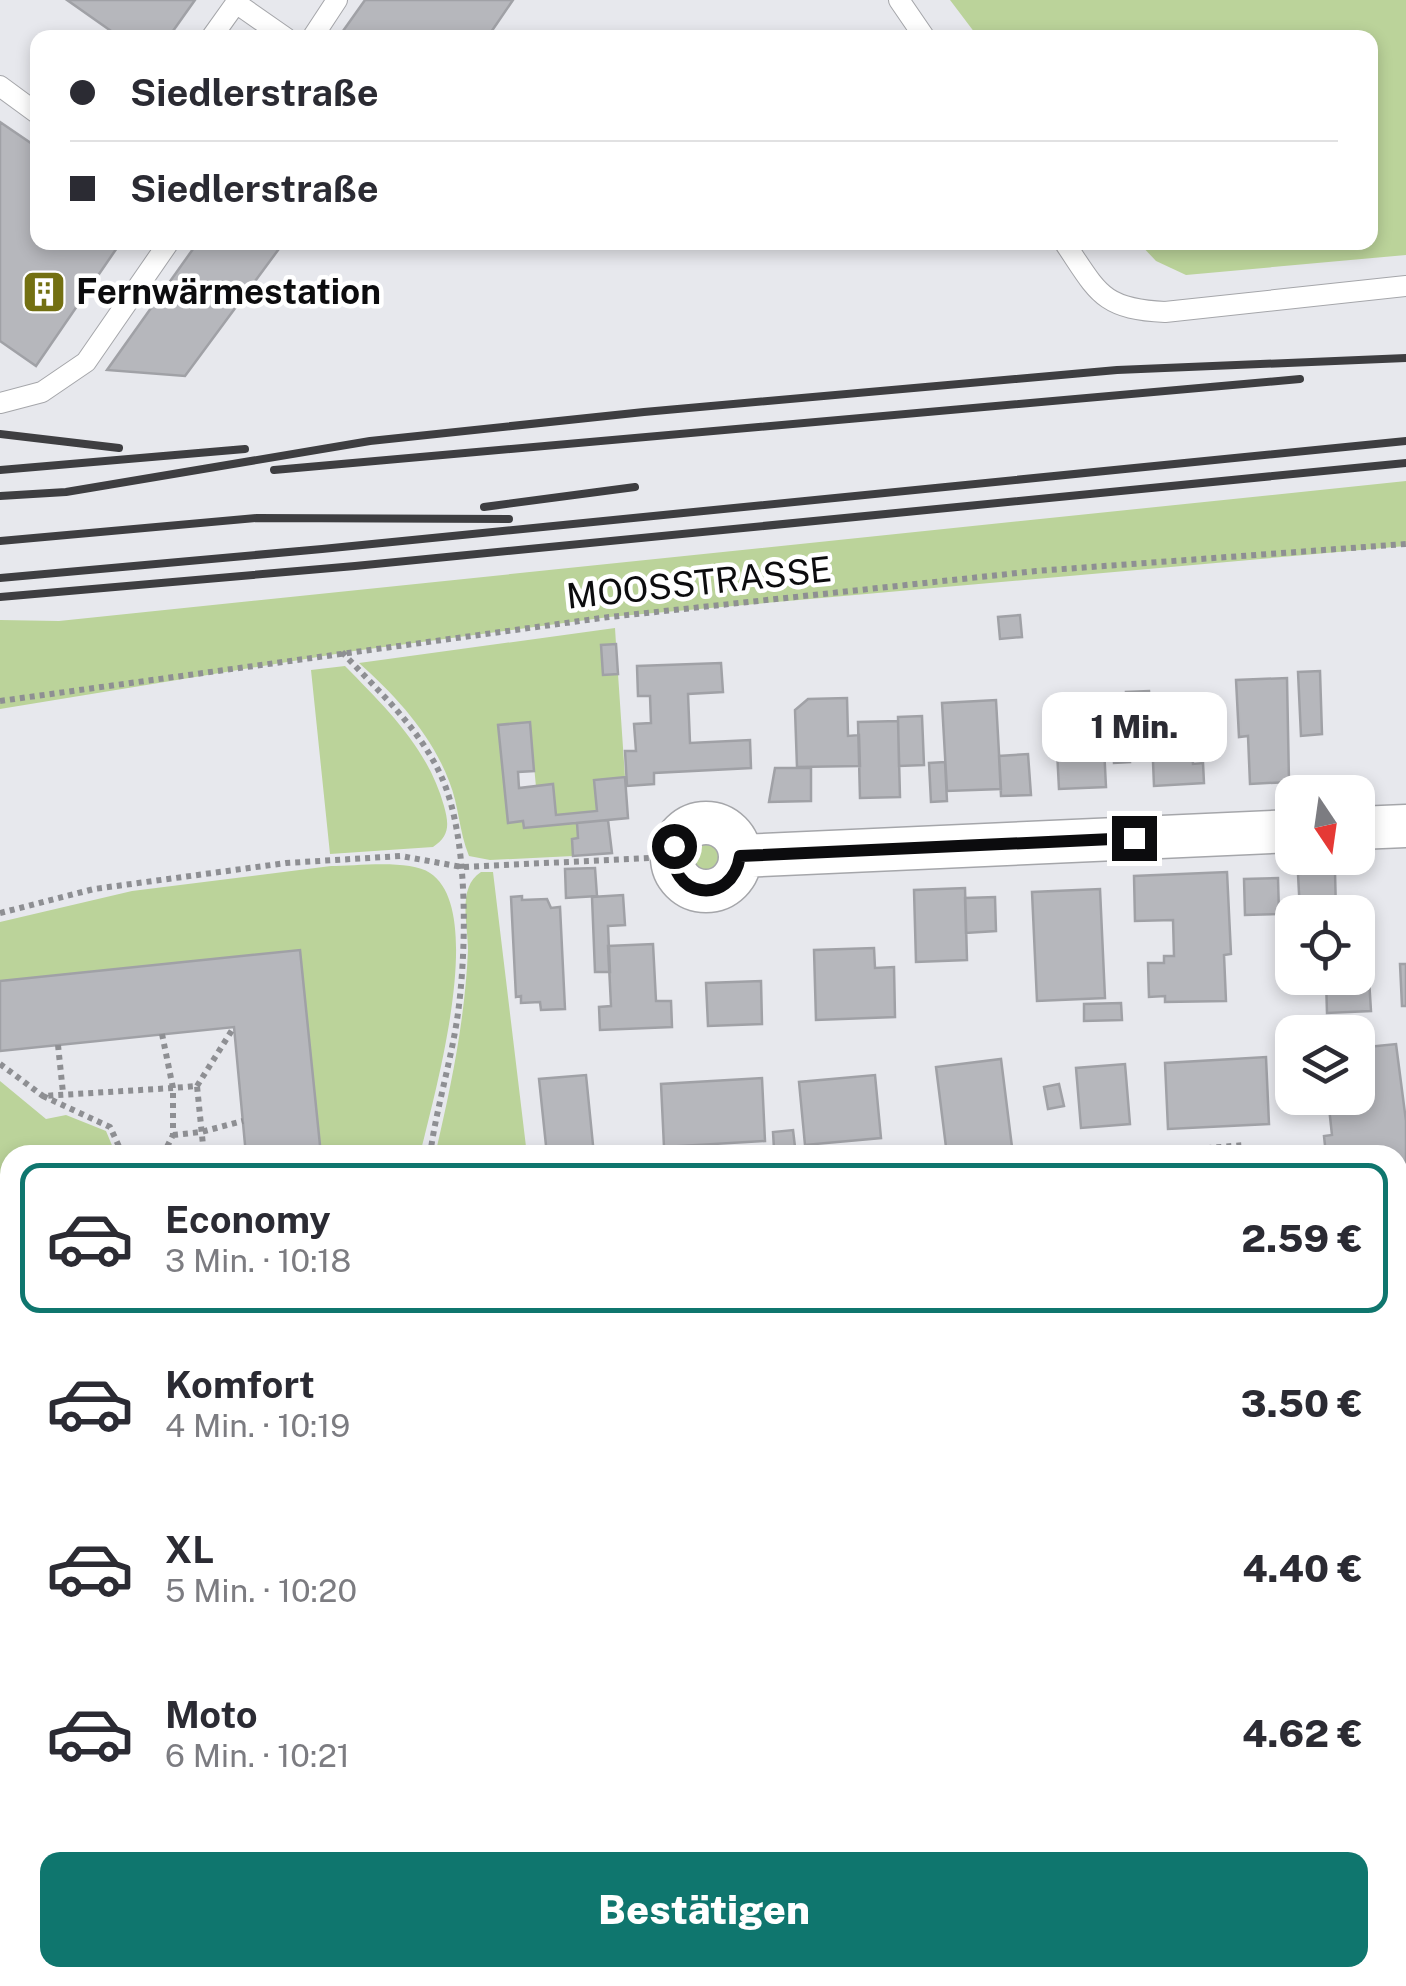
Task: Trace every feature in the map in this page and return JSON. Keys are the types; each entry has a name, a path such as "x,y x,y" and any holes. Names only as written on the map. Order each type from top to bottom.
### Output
{"street":[{"path":"672,857 679,835 699,824 722,827 731,834 740,856 1275,832"},
{"path":"1375,827 1406,826"}],"lane":[{"path":"317,30 338,0"},
{"path":"899,0 920,30"},
{"path":"217,30 236,3 275,30"},
{"path":"0,86 30,108"},
{"path":"0,403 42,392 86,362 164,250"},
{"path":"1070,250 1106,300 1132,310 1165,312 1406,286"}],"path":[{"name":"MOOSSTRASSE","path":"0,701 609,617 1036,570 1406,544"},
{"path":"341,652 400,714 442,778 452,811 462,867 462,955 457,1017 432,1145"},
{"path":"0,912 94,889 286,863 401,856 462,867 672,857"},
{"path":"203,1145 197,1086 234,1027"},
{"path":"162,1034 174,1088 173,1134 168,1145"},
{"path":"58,1044 63,1094"},
{"path":"0,1064 43,1096 110,1127 119,1145"},
{"path":"43,1096 197,1086"},
{"path":"173,1134 202,1132 243,1121"}],"green space":[{"path":"950,0 1406,0 1406,255 1186,275 1156,261 1146,250 1378,250 1378,30 973,30"},
{"path":"1406,481 1406,546 609,617 354,651 0,709 0,620 59,621"},
{"path":"615,628 616,644 601,646 603,675 618,674 625,777 597,811 556,815 553,785 536,787 530,723 499,725 508,823 523,821 524,828 577,823 578,838 572,840 573,856 490,860 469,856 452,790 433,747 399,702 359,663"},
{"path":"345,666 404,730 428,766 447,824 443,838 433,847 330,854 311,670"},
{"path":"705,836 720,842 726,857 720,872 705,878 690,872 684,857 690,842"},
{"path":"396,865 430,873 447,894 455,925 456,964 444,1051 422,1145 320,1145 300,950 0,981 0,922 132,891 331,866"},
{"path":"481,872 493,872 526,1145 437,1145 464,1002 468,950 466,896"},
{"path":"0,1081 46,1119 66,1115 106,1131 112,1145 0,1145"}],"building":[{"path":"67,0 195,0 174,30 110,30"},
{"path":"365,0 513,0 492,30 344,30"},
{"name":"Fernwärmestation","path":"0,122 30,143 30,250 116,250 36,366 0,341"},
{"path":"192,250 278,250 185,376 107,370"},
{"path":"1020,615 1022,637 1000,639 998,617"},
{"path":"616,644 618,674 603,675 601,645"},
{"path":"721,663 723,692 688,694 690,743 750,740 751,768 654,773 654,784 627,786 625,751 636,751 634,724 651,723 650,696 638,696 637,666"},
{"path":"1320,671 1322,734 1301,736 1298,672"},
{"path":"1287,678 1289,775 1275,775 1275,783 1250,784 1248,736 1239,737 1236,680"},
{"path":"1149,691 1153,753 1130,755 1126,692"},
{"path":"847,698 848,736 859,735 860,766 797,767 795,710 808,699"},
{"path":"996,700 1001,789 947,791 942,703"},
{"path":"1127,708 1130,762 1114,763 1111,709"},
{"path":"922,716 924,765 899,766 898,717"},
{"path":"898,721 900,797 860,798 858,722"},
{"path":"530,722 534,771 518,772 519,788 553,784 556,815 597,811 594,780 625,777 628,818 524,828 523,821 508,823 498,725"},
{"path":"1103,728 1106,787 1059,789 1056,731"},
{"path":"1191,735 1193,764 1203,763 1204,783 1154,786 1152,737"},
{"path":"1028,754 1031,795 1001,796 999,756"},
{"path":"945,762 947,801 931,802 929,763"},
{"path":"775,768 811,768 811,801 769,802"},
{"path":"608,820 612,853 573,856 572,839 578,838 577,823"},
{"path":"595,868 597,896 566,898 565,869"},
{"path":"1227,872 1231,954 1224,955 1226,1001 1165,1002 1165,996 1149,997 1148,963 1164,963 1164,956 1174,956 1173,920 1135,921 1134,876"},
{"path":"1298,875 1335,875 1336,895 1299,895"},
{"path":"1278,878 1275,914 1245,915 1244,879"},
{"path":"965,888 967,960 916,962 914,890"},
{"path":"1100,889 1105,998 1037,1001 1032,892"},
{"path":"623,895 625,925 608,926 610,972 595,972 592,897"},
{"path":"522,896 522,900 547,899 551,908 560,907 565,1009 541,1010 540,1002 521,1003 521,996 516,997 511,897"},
{"path":"995,897 996,931 966,933 965,898"},
{"path":"653,944 656,1001 671,1001 672,1027 600,1030 599,1007 611,1006 608,946"},
{"path":"874,948 875,968 894,967 895,1017 816,1020 814,950"},
{"path":"300,950 320,1145 245,1145 234,1027 0,1051 0,981"},
{"path":"1400,964 1406,964 1406,1006 1402,1006"},
{"path":"761,981 762,1024 708,1026 706,983"},
{"path":"1326,995 1370,995 1371,1011 1327,1013"},
{"path":"1121,1003 1122,1020 1084,1021 1084,1004"},
{"path":"1396,1044 1406,1145 1325,1145 1324,1136 1332,1135 1330,1115 1375,1115 1375,1046"},
{"path":"1266,1057 1269,1124 1168,1129 1165,1063"},
{"path":"1001,1059 1012,1145 946,1145 936,1067"},
{"path":"1125,1064 1130,1124 1081,1128 1076,1068"},
{"path":"586,1075 593,1145 546,1145 539,1079"},
{"path":"875,1075 881,1138 805,1145 799,1082"},
{"path":"762,1078 765,1141 664,1145 661,1084"},
{"path":"1059,1084 1064,1106 1048,1109 1044,1087"},
{"path":"793,1130 795,1145 774,1145 773,1132"}],"railway":[{"path":"0,496 66,492 370,441 644,412 1117,370 1406,358"},
{"path":"274,470 1300,379"},
{"path":"0,434 119,448"},
{"path":"0,578 1406,441"},
{"path":"0,470 245,449"},
{"path":"0,597 1406,463"},
{"path":"484,507 635,487"},
{"path":"0,541 257,518 509,519"}],"place":[{"name":"Fernwärmestation","path":"44,292"}],"route":[{"path":"674,846 673,868 679,877 706,891 717,889 734,876 740,856 1134,838"}]}
